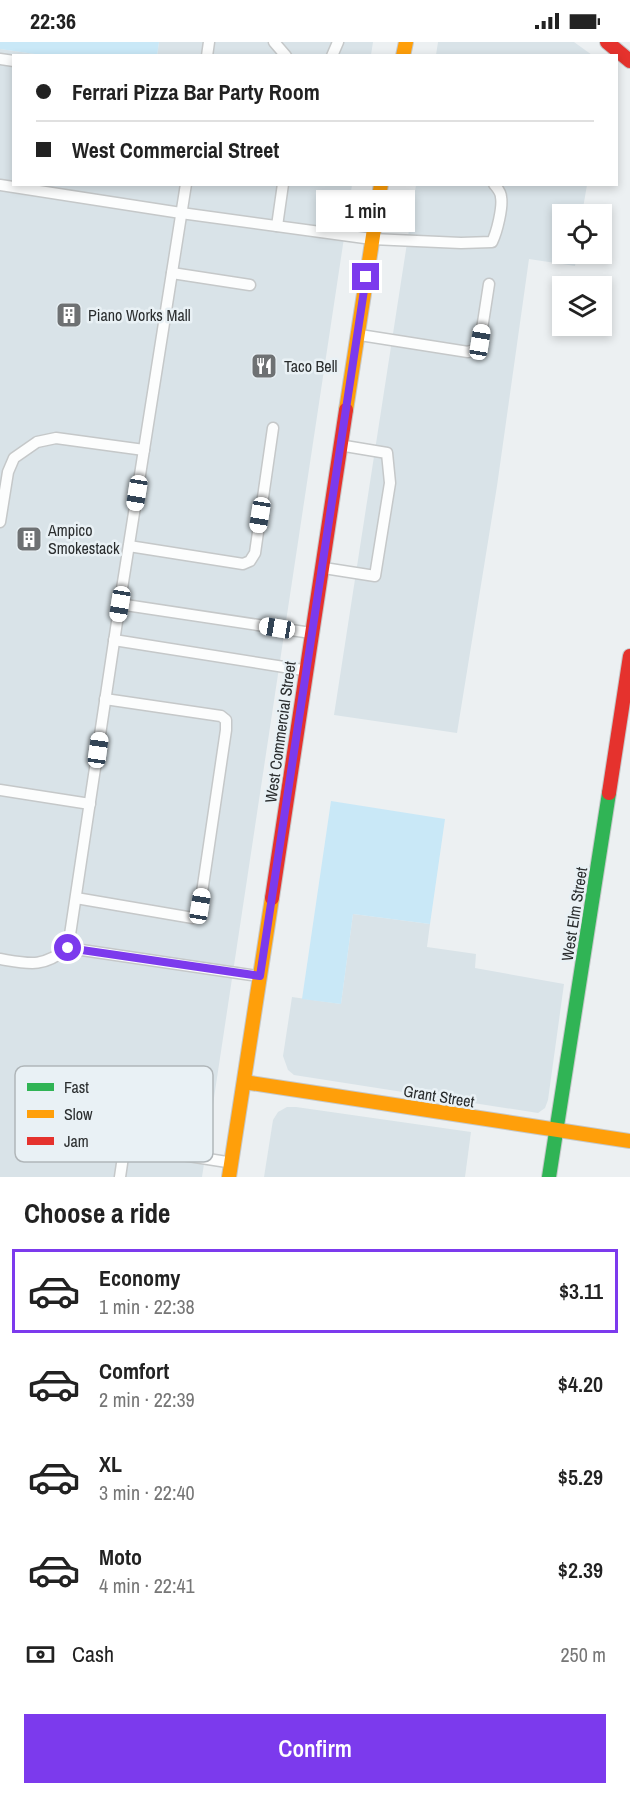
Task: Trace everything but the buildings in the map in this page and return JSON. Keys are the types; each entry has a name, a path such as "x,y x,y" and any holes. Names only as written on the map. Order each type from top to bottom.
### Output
{"main road":[{"path":"608,42 630,61"},
{"name":"West Commercial Street","path":"229,1177 381,186"},
{"name":"West Elm Street","path":"549,1177 630,656"},
{"name":"Grant Street","path":"244,1082 630,1141"}],"lane":[{"path":"274,42 284,54"},
{"path":"0,185 372,239 461,243 492,242 496,235 502,198 496,186"},
{"path":"0,959 35,964 56,958 68,948 186,186"},
{"path":"276,226 283,186"},
{"path":"172,273 250,285"},
{"path":"357,335 468,352 476,349 480,342 489,284"},
{"path":"129,546 243,564 250,561 255,553 273,428"},
{"path":"0,522 8,472 14,458 37,442 56,438 144,450"},
{"path":"321,568 375,576 390,483 387,453 340,445"},
{"path":"120,604 311,633"},
{"path":"114,640 306,670"},
{"path":"75,898 194,918 198,912 204,884 226,720 221,716 105,699"},
{"path":"0,790 90,804"},
{"path":"68,948 260,976"},
{"path":"213,1160 231,1163"},
{"path":"120,1177 122,1162"}],"shaded area":[{"path":"0,42 159,42 157,54 35,54 0,49"},
{"path":"159,42 373,42 371,54 157,54"},
{"path":"438,42 574,42 591,54 436,54"},
{"name":"Piano Works Mall","path":"0,49 35,54 12,54 12,186 352,186 213,1104 213,1066 15,1066 15,1162 204,1162 202,1177 0,1177"},
{"path":"416,186 587,186 584,204 552,204 552,262 529,259 497,486 457,733 334,715"},
{"path":"331,801 445,819 430,924 353,914 341,1004 302,999"},
{"path":"353,914 430,924 427,947 476,954 475,968 564,984 545,1108 538,1113 294,1075 288,1070 283,1056 292,997 341,1004"},
{"path":"287,1107 471,1132 465,1177 264,1177 273,1120 278,1112"}],"traffic: fast":[{"path":"549,1177 609,793"}],"traffic: slow":[{"path":"403,54 406,42"},
{"path":"346,410 381,186"},
{"path":"229,1177 272,898"},
{"path":"244,1082 630,1141"}],"traffic: jam":[{"path":"607,42 630,61"},
{"path":"272,898 346,410"},
{"path":"609,793 630,656"}],"place":[{"name":"Piano Works Mall","path":"69,315"},
{"name":"Taco Bell","path":"264,366"},
{"name":"Ampico Smokestack","path":"29,539"}],"route":[{"path":"68,948 260,976 366,277"}]}
